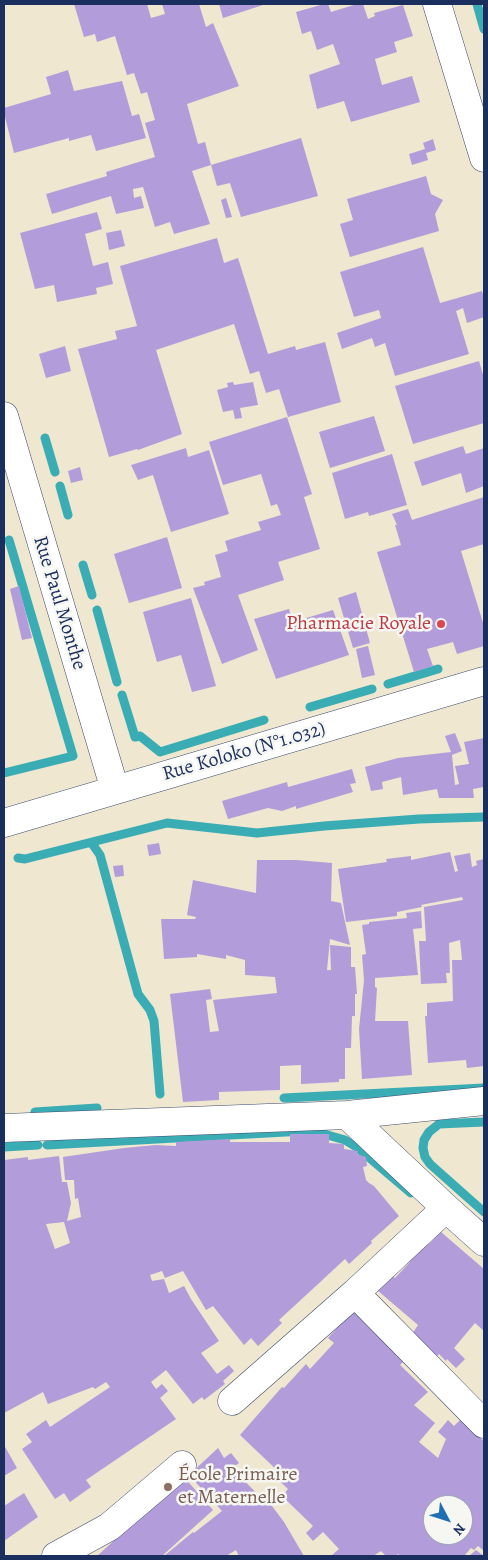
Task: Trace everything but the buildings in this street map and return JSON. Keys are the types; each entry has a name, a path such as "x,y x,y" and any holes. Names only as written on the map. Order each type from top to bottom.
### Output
{"street":[{"path":"437,4 484,158"},
{"name":"Rue Paul Monthe","path":"4,416 115,790"},
{"name":"Rue Koloko (N°1.032)","path":"4,822 484,681"},
{"path":"4,1128 347,1115 484,1101"},
{"path":"347,1115 484,1242"},
{"path":"232,1401 355,1293 446,1208"},
{"path":"355,1293 484,1424"},
{"path":"56,1556 109,1527 182,1465"}],"waterway":[{"path":"477,4 484,29"},
{"path":"45,438 55,472"},
{"path":"60,486 68,515"},
{"path":"4,773 73,756 9,540"},
{"path":"83,565 92,595"},
{"path":"97,610 117,682"},
{"path":"388,684 438,669"},
{"path":"310,707 372,689"},
{"path":"122,695 135,737 140,736 160,752 264,720"},
{"path":"18,858 25,859 167,823 257,833 419,819 484,817"},
{"path":"93,845 100,855 138,994 150,1010 154,1021 160,1094"},
{"path":"284,1098 484,1088"},
{"path":"35,1112 97,1108"},
{"path":"484,1122 439,1124 429,1132 424,1140 423,1148 425,1157 430,1164 484,1212"},
{"path":"47,1145 304,1131 317,1132 345,1140 358,1148 411,1193"},
{"path":"4,1147 38,1145"}],"place":[{"name":"Pharmacie Royale","path":"441,624"},
{"name":"École Primaire et Maternelle","path":"168,1487"}]}
